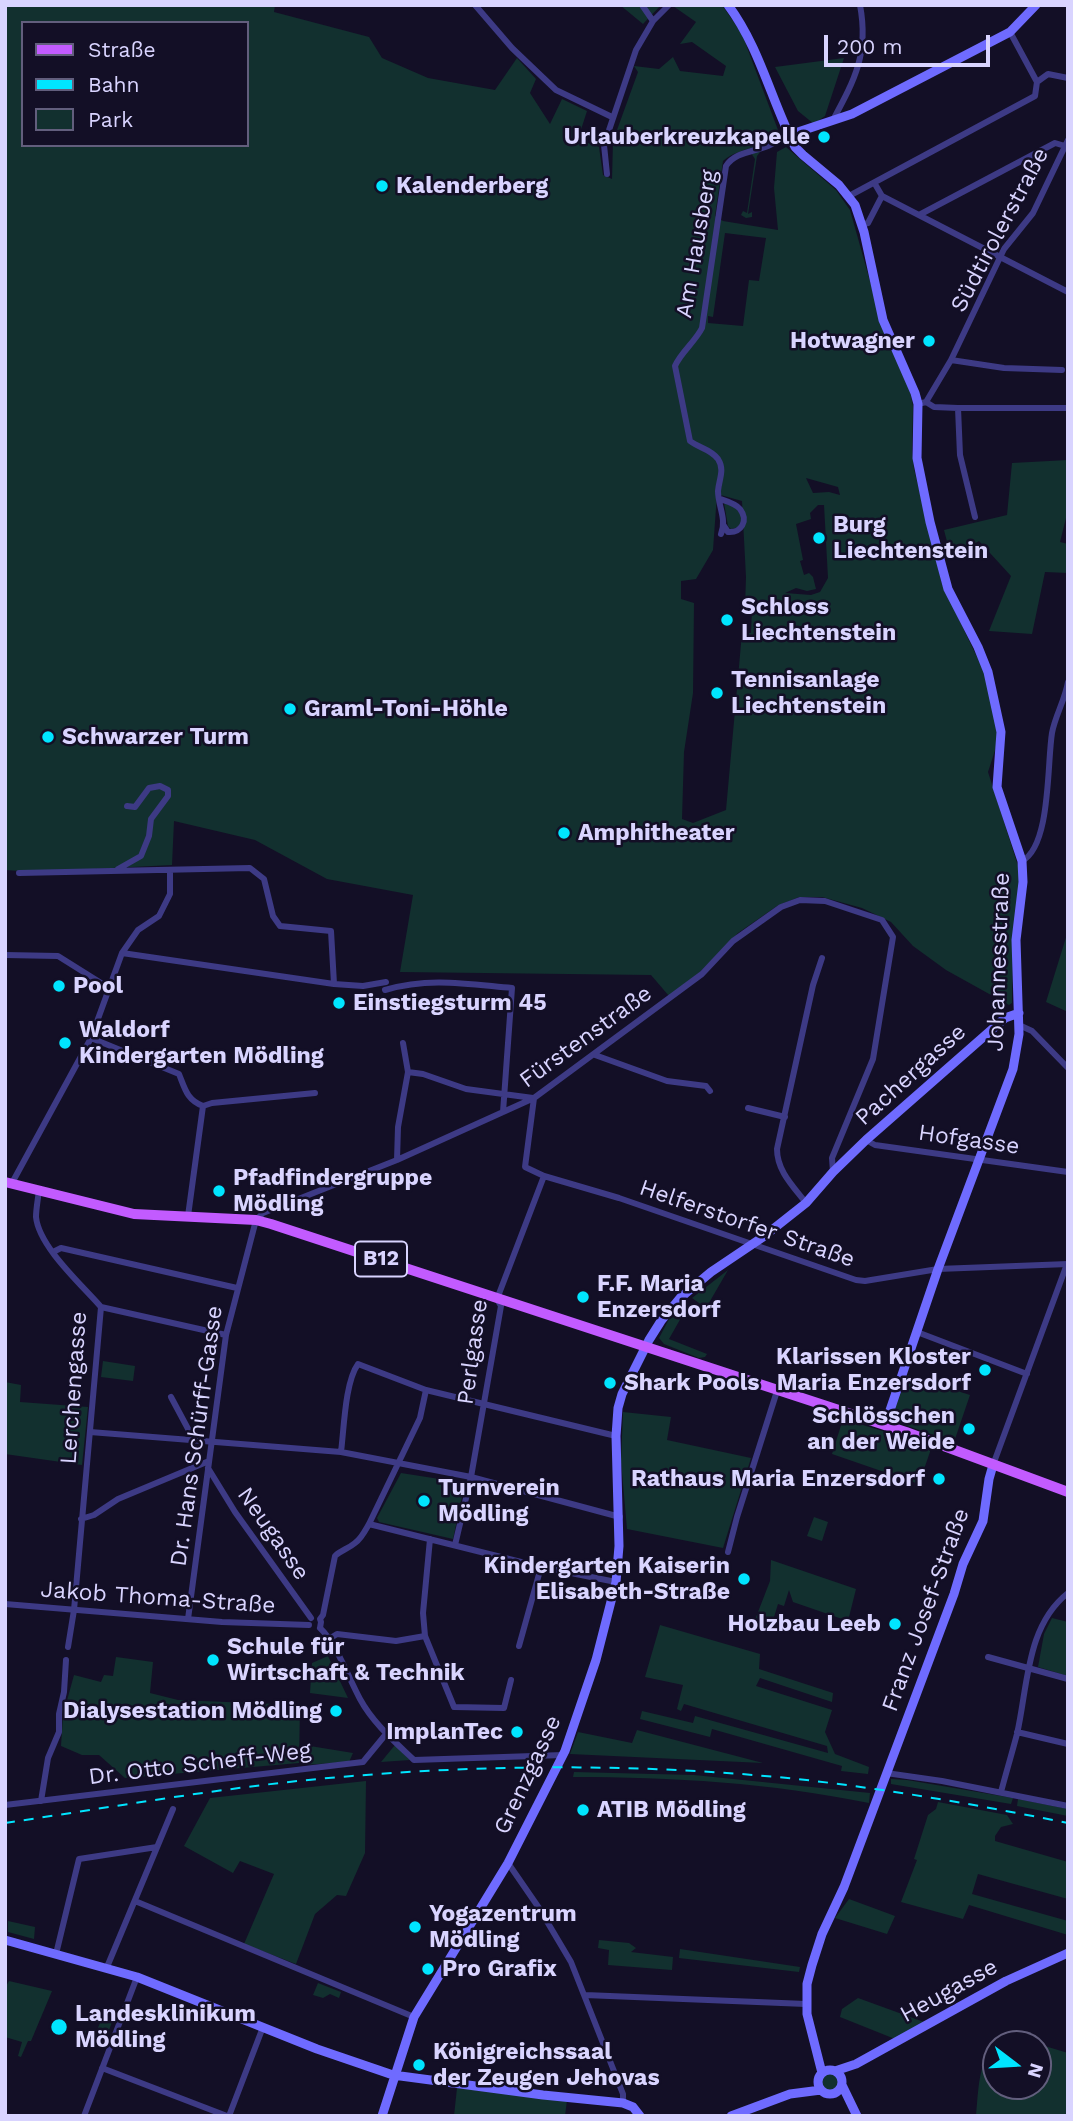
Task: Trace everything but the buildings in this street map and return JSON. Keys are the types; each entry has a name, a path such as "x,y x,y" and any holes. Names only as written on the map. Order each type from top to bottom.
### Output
{"main road":[{"name":"B12","path":"9,1183 134,1214 256,1220 964,1451 993,1465 1068,1492"}],"street":[{"path":"475,5 512,47 556,90 612,117"},
{"path":"642,5 653,21"},
{"path":"607,174 604,145 636,50 653,21 669,5"},
{"name":"Johannesstraße","path":"728,5 744,29 789,135 803,155 839,185 855,205 883,320 922,403 917,458 930,522 948,589 988,672 1001,732 997,787 1022,861 1023,882 1016,940 1019,1024 1013,1069 938,1269 885,1425"},
{"path":"832,121 859,68 863,44 860,5"},
{"path":"789,135 852,114 1010,32 1035,5"},
{"path":"849,197 1032,99 1037,91 1037,82 1010,32"},
{"path":"1037,82 1048,74 1068,78"},
{"path":"774,96 781,102 793,124 812,129"},
{"name":"Am Hausberg","path":"724,526 718,491 722,474 719,461 712,452 690,441 675,366 702,328 726,166 739,155 765,147 789,135"},
{"path":"919,215 1055,143 1066,143"},
{"name":"Südtirolerstraße","path":"922,403 951,360 999,258 1038,204 1066,143"},
{"path":"875,184 882,196 1067,291"},
{"path":"861,225 867,223 882,196"},
{"path":"951,360 1004,368 1062,370"},
{"path":"922,403 934,407 958,408 1068,408"},
{"path":"958,408 960,455 975,517"},
{"path":"720,499 738,507 744,522 735,532 728,531 724,526 720,534"},
{"path":"1022,861 1030,856 1034,849 1045,819 1053,729 1068,682"},
{"path":"110,872 141,856 149,836 151,818 168,796 168,790 160,786 149,788 135,807 127,806"},
{"path":"19,873 250,868 264,879 273,916 280,926 331,931 334,984"},
{"path":"9,1183 91,1038 122,953 138,930 159,916 170,894 170,871"},
{"name":"Fürstenstraße","path":"256,1220 269,1209 397,1160 534,1098 702,974 733,941 781,907 800,900 825,901 882,920 893,937 873,1059 832,1158 833,1172"},
{"path":"122,953 334,984 386,986 435,981 512,988 503,1112"},
{"path":"5,955 58,956 109,988"},
{"path":"806,1203 783,1173 777,1159 813,985 822,958"},
{"name":"Pachergasse","path":"751,1244 806,1203 866,1140 1005,1018 1019,1013"},
{"path":"1019,1024 1032,1031 1068,1068"},
{"path":"91,1038 179,1074 187,1095 193,1102 203,1106 315,1093"},
{"path":"397,1160 398,1127 408,1072 403,1043"},
{"path":"595,1055 667,1081 706,1086 710,1091"},
{"path":"408,1072 423,1074 466,1089 534,1098 524,1167 544,1176"},
{"path":"188,1216 203,1106"},
{"path":"748,1108 785,1117"},
{"name":"Hofgasse","path":"866,1140 875,1145 1068,1171"},
{"name":"Helferstorfer Straße","path":"544,1176 619,1198 861,1281 938,1269 1068,1264"},
{"name":"Perlgasse","path":"455,1545 471,1477 501,1306 496,1299 544,1176"},
{"name":"Lerchengasse","path":"39,1190 37,1222 55,1250 101,1307 74,1610 68,1647"},
{"name":"Dr. Hans Schürff-Gasse","path":"188,1619 226,1335 256,1220"},
{"name":"Grenzgasse","path":"382,2116 414,2017 508,1863 563,1755 596,1660 616,1582 620,1517 616,1436 622,1394 645,1347 680,1298 751,1244"},
{"path":"55,1250 237,1288"},
{"name":"Franz Josef-Straße","path":"834,2078 810,2032 806,2004 807,1984 817,1949 844,1887 963,1564 980,1528 993,1465 1068,1264"},
{"path":"101,1307 226,1335"},
{"path":"916,1332 1027,1374"},
{"path":"341,1452 348,1398 356,1364 426,1390 616,1436"},
{"path":"426,1390 420,1418 369,1524 360,1539 341,1549 335,1556 320,1628 329,1639 361,1701 386,1734 414,1760 563,1755"},
{"path":"728,1552 777,1391"},
{"path":"170,1397 194,1440"},
{"path":"90,1432 341,1452 471,1477 620,1517"},
{"path":"81,1519 94,1515 118,1499 209,1464"},
{"name":"Neugasse","path":"209,1464 235,1512 310,1622"},
{"path":"369,1524 541,1567 616,1582"},
{"path":"430,1539 423,1613 425,1636 454,1707 504,1708 512,1680"},
{"path":"519,1646 541,1567"},
{"path":"1001,1792 1017,1732 1036,1640 1044,1620 1056,1602 1068,1593"},
{"name":"Jakob Thoma-Straße","path":"5,1604 222,1622 310,1622"},
{"path":"320,1619 310,1622 314,1630 320,1628"},
{"path":"329,1639 337,1634 396,1641 425,1636"},
{"path":"988,1657 1068,1679"},
{"path":"41,1801 48,1758 59,1732 66,1660"},
{"path":"1017,1732 1068,1744"},
{"name":"Dr. Otto Scheff-Weg","path":"5,1805 363,1762 386,1734"},
{"path":"886,1773 1068,1806"},
{"path":"107,1967 172,1810"},
{"path":"56,1954 79,1859 157,1847"},
{"path":"508,1863 562,1946 597,2023 624,2103"},
{"path":"135,1901 414,2017"},
{"path":"5,1940 137,1977 317,2049 394,2075 624,2103 633,2107 640,2116"},
{"name":"Heugasse","path":"834,2078 850,2066 1006,1981 1068,1953"},
{"path":"84,2116 137,1977"},
{"path":"585,1995 806,2004"},
{"path":"102,2068 228,2116 263,2027"},
{"path":"820,2087 828,2094 834,2078"},
{"path":"731,2116 763,2102 820,2087 834,2078"},
{"path":"834,2078 857,2116"}],"green space":[{"path":"5,5 275,5 274,12 369,37 382,58 428,78 495,90 517,58 536,79 530,93 550,124 562,99 587,111 578,139 599,147 603,175 612,179 613,141 638,72 634,66 659,69 673,57 680,71 723,76 726,66 692,42 680,44 696,22 673,6 722,5 742,34 778,130 761,145 723,161 715,216 723,221 778,230 774,188 777,152 786,147 836,190 850,210 884,331 910,391 913,406 914,469 942,584 988,680 1000,735 988,772 1021,882 1013,934 1012,1003 1009,1005 946,970 913,946 891,922 862,908 822,897 799,897 777,906 738,933 700,972 669,996 651,975 400,972 413,895 327,879 255,840 174,821 172,865 35,872 5,870","holes":["725,233 766,238 759,281 749,280 743,326 708,323 708,316 713,317","806,478 838,487 840,495 829,492 813,493","717,494 742,501 745,608 752,608 751,633 742,633 726,810 693,823 682,819 684,752 693,693 694,603 681,599 681,581 696,579 713,550","818,505 824,505 828,578 820,592 811,595 785,593 796,588 807,591 816,589 813,577 809,573 804,575 796,524 811,519 810,513"]},
{"path":"620,5 661,5 643,24"},
{"path":"844,58 825,116 814,124 798,111 775,67"},
{"path":"761,151 757,156 748,214 752,212 752,217 746,218 741,215 743,211 747,213 755,159 751,153"},
{"path":"1068,460 1068,510 1060,542 1068,544 1068,573 1045,572 1032,634 989,631 1011,576 979,541 951,557 944,530 1007,515 1012,463"},
{"path":"724,503 735,507 742,516 740,527 731,529 728,526"},
{"path":"1068,931 1068,1012 1046,1002"},
{"path":"728,1270 706,1308 692,1298"},
{"path":"680,1307 686,1309 669,1339 707,1354 705,1357 699,1358 664,1344 659,1338"},
{"path":"103,1361 135,1366 133,1381 101,1377"},
{"path":"908,1375 970,1395 954,1442 896,1422 893,1414"},
{"path":"5,1382 21,1385 20,1402 88,1407 82,1465 5,1454"},
{"path":"623,1412 671,1417 667,1440 751,1458 723,1548 627,1529 621,1461"},
{"path":"843,1419 932,1446 919,1484 832,1454"},
{"name":"Turnverein Mödling","path":"401,1473 465,1483 453,1539 379,1522 377,1518"},
{"path":"814,1517 828,1522 822,1541 807,1536"},
{"path":"771,1560 856,1589 848,1621 793,1602 789,1590 784,1606 778,1604 770,1630 753,1625 770,1581"},
{"path":"1052,1618 1068,1622 1068,1676 1038,1667 1044,1634"},
{"path":"660,1625 760,1654 759,1669 833,1693 832,1702 760,1678 756,1686 832,1710 825,1732 835,1754 869,1767 868,1774 841,1771 842,1766 712,1729 710,1737 640,1719 642,1711 693,1723 695,1716 828,1753 827,1746 684,1704 681,1711 677,1709 683,1685 645,1677"},
{"path":"328,1656 348,1698 310,1693 312,1663"},
{"path":"116,1657 153,1662 150,1693 178,1700 300,1705 299,1763 125,1778 99,1755 82,1755 61,1746 63,1715 74,1675 101,1682 104,1675 113,1676"},
{"path":"637,1730 763,1763 570,1754 578,1732 632,1743"},
{"path":"304,1745 353,1753 349,1762 303,1765"},
{"path":"395,1745 410,1760 381,1762"},
{"path":"574,1772 694,1775 870,1793 869,1803 758,1786 647,1778 573,1777"},
{"path":"891,1779 1013,1798 1011,1804 891,1784"},
{"path":"366,1781 365,1853 346,1896 337,1895 315,1914 296,1964 244,1944 274,1874 240,1861 233,1873 184,1846 210,1798"},
{"path":"1018,1799 1068,1809 1068,1816 1017,1806"},
{"path":"938,1802 1007,1815 1013,1824 1001,1827 995,1841 1068,1862 1068,1899 978,1874 972,1894 1068,1921 1068,1935 969,1905 963,1919 901,1902 917,1860 914,1859 928,1815 936,1809"},
{"path":"849,1899 895,1916 887,1934 835,1918"},
{"path":"8,1921 35,1927 34,1939 8,1932"},
{"path":"599,1940 629,1943 636,1948 631,1952 673,1957 672,1970 608,1965 609,1950 598,1948"},
{"path":"680,1949 800,1967 799,1972 679,1958"},
{"path":"9,1981 52,1991 31,2041 28,2041 21,2057 18,2056 22,2042 5,2037 5,1988"},
{"path":"318,1983 341,1992 339,1998 330,1994 323,1998 313,1995"},
{"path":"858,1998 924,2022 895,2039 840,2017 842,2009"},
{"path":"106,2008 116,2012 102,2048 82,2041 85,2031 95,2035"},
{"path":"1052,2048 1068,2053 1068,2116 976,2116 982,2068 982,2100 1052,2100"},
{"path":"830,2072 836,2075 839,2081 836,2087 830,2090 824,2087 821,2081 824,2075"},
{"path":"457,2088 567,2100 565,2116 454,2116"}],"railway":[{"path":"5,1823 309,1780 463,1769 575,1767 797,1779 933,1798 1068,1823"}],"place":[{"name":"Urlauberkreuzkapelle","path":"824,137"},
{"name":"Kalenderberg","path":"382,186"},
{"name":"Hotwagner","path":"929,341"},
{"name":"Burg Liechtenstein","path":"819,538"},
{"name":"Schloss Liechtenstein","path":"727,620"},
{"name":"Tennisanlage Liechtenstein","path":"717,693"},
{"name":"Graml-Toni-Höhle","path":"290,709"},
{"name":"Schwarzer Turm","path":"48,737"},
{"name":"Amphitheater","path":"564,833"},
{"name":"Pool","path":"59,986"},
{"name":"Einstiegsturm 45","path":"339,1003"},
{"name":"Waldorf Kindergarten Mödling","path":"65,1043"},
{"name":"Pfadfindergruppe Mödling","path":"219,1191"},
{"name":"F.F. Maria Enzersdorf","path":"583,1297"},
{"name":"Klarissen Kloster Maria Enzersdorf","path":"985,1370"},
{"name":"Shark Pools","path":"610,1383"},
{"name":"Schlösschen an der Weide","path":"969,1429"},
{"name":"Rathaus Maria Enzersdorf","path":"939,1479"},
{"name":"Turnverein Mödling","path":"424,1501"},
{"name":"Kindergarten Kaiserin Elisabeth-Straße","path":"744,1579"},
{"name":"Holzbau Leeb","path":"895,1624"},
{"name":"Schule für Wirtschaft & Technik","path":"213,1660"},
{"name":"Dialysestation Mödling","path":"336,1711"},
{"name":"ImplanTec","path":"517,1732"},
{"name":"ATIB Mödling","path":"583,1810"},
{"name":"Yogazentrum Mödling","path":"415,1927"},
{"name":"Pro Grafix","path":"428,1969"},
{"name":"Landesklinikum Mödling","path":"59,2027"},
{"name":"Königreichssaal der Zeugen Jehovas","path":"419,2065"}]}
